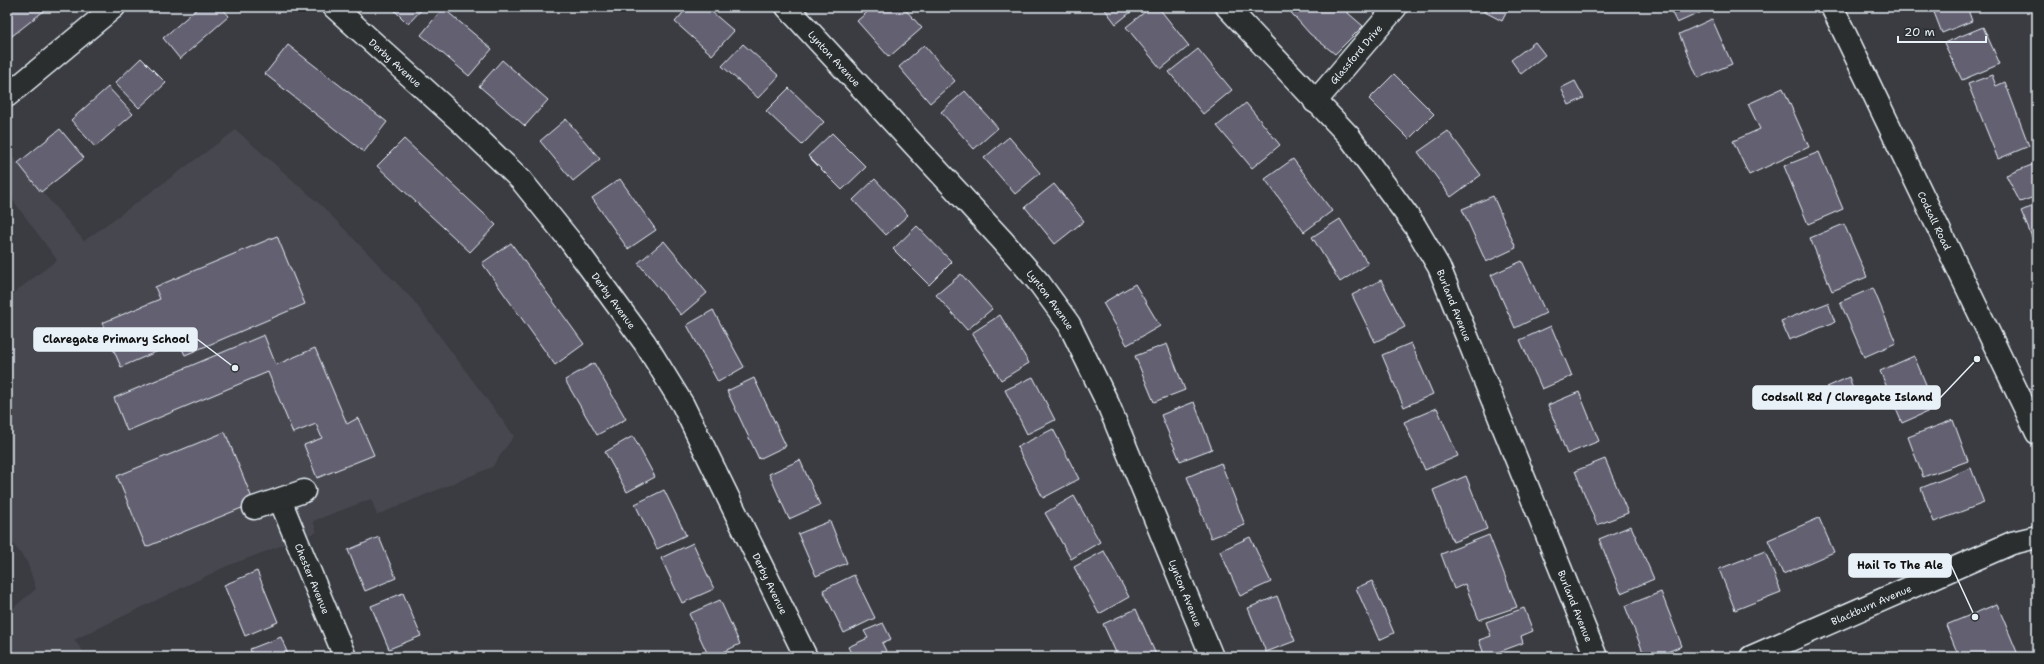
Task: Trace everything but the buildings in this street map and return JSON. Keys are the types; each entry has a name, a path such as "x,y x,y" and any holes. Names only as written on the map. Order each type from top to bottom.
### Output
{"street":[{"path":"7,96 114,7"},
{"name":"Derby Avenue","path":"334,7 462,123 521,180 571,242 645,343 683,405 806,657"},
{"name":"Lynton Avenue","path":"788,7 1007,246 1040,284 1069,324 1108,404 1212,657"},
{"name":"Burland Avenue","path":"1227,7 1315,102 1349,136 1416,226 1439,266 1596,657"},
{"name":"Glassford Drive","path":"1315,102 1396,7"},
{"name":"Codsall Road","path":"1832,7 2037,433"},
{"path":"254,508 304,491"},
{"name":"Chester Avenue","path":"280,500 345,657"},
{"name":"Blackburn Avenue","path":"1751,657 2012,544 2037,537"}],"shaded area":[{"path":"236,130 323,207 413,300 514,436 492,467 377,515 371,499 313,521 317,532 227,566 74,640 88,657 7,657 7,613 36,589 27,562 7,536 7,298 57,260 7,192 7,150 84,241"}],"place":[{"name":"Codsall Rd / Claregate Island","path":"1977,359"},
{"name":"Claregate Primary School","path":"235,368"},
{"name":"Hail To The Ale","path":"1975,617"}]}
